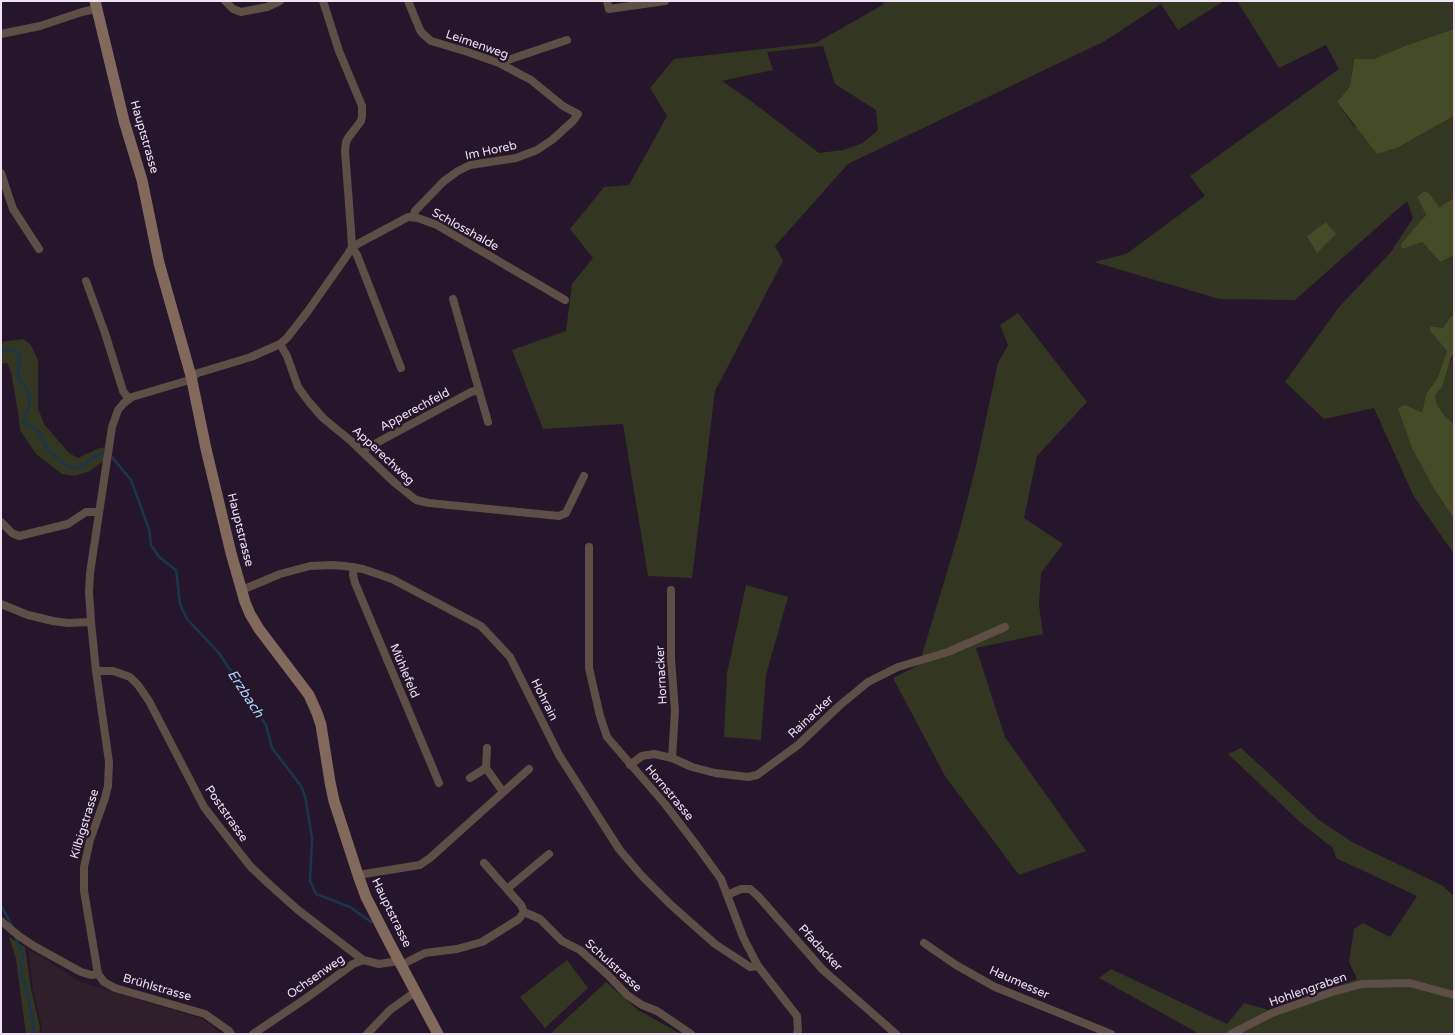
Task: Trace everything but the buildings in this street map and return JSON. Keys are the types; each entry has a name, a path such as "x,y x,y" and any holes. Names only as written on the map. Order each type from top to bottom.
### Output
{"main road":[{"name":"Hauptstrasse","path":"96,5 124,121 142,180 160,263 191,376 206,449 242,590 250,614 259,629 309,696 317,713 334,801 366,897 438,1034"}],"street":[{"path":"225,1 229,6 242,12 280,1"},
{"path":"323,1 339,50 362,106 361,121 346,142 352,247 357,255 401,368"},
{"name":"Leimenweg","path":"408,1 420,30 431,41 499,63 531,80 563,106 578,114"},
{"path":"607,1 609,9 665,1"},
{"path":"1,34 40,26 82,12 96,5"},
{"path":"499,63 567,40"},
{"name":"Im Horeb","path":"413,217 415,211 438,187 458,171 470,165 516,158 537,150 574,122 578,114"},
{"path":"1,173 13,209 39,248"},
{"name":"Schlosshalde","path":"352,247 408,217 426,220 565,300"},
{"path":"86,281 128,399 186,381 198,373 261,354 280,344 308,311 345,260 352,247"},
{"path":"453,299 488,422"},
{"name":"Apperechweg","path":"280,344 287,356 298,387 309,402 324,418 416,500 429,503 559,516 566,513 584,476"},
{"name":"Apperechfeld","path":"362,452 471,392 479,390"},
{"name":"Kilbigstrasse","path":"98,974 84,880 84,868 87,849 105,798 109,774 108,752 91,622 90,573 112,428 118,410 128,399"},
{"path":"1,522 12,533 19,536 68,524 86,512 98,512"},
{"name":"Hornstrasse","path":"589,547 589,668 600,716 607,736 665,804 720,879 743,937 758,966 797,1016 797,1034"},
{"name":"Hohrain","path":"242,590 280,574 310,566 354,567 392,579 481,626 510,657 559,755 619,849 647,881 714,944 750,967 758,966"},
{"name":"Mühlefeld","path":"354,567 355,584 439,783"},
{"name":"Hornacker","path":"671,590 671,658 675,711 672,758"},
{"path":"1,604 28,615 54,621 68,623 91,622"},
{"name":"Rainacker","path":"630,765 642,756 654,754 672,758 692,767 715,773 748,777 757,775 798,746 839,706 868,682 898,667 948,652 1005,627"},
{"name":"Poststrasse","path":"96,671 119,672 130,677 138,684 149,701 204,807 245,859 298,910 363,960"},
{"path":"486,748 486,768 503,792"},
{"path":"470,778 486,768"},
{"path":"358,875 420,865 529,769"},
{"path":"507,889 550,854"},
{"path":"400,963 425,953 457,949 482,942 519,919 524,912 522,905 484,863"},
{"name":"Pfadacker","path":"727,895 741,889 750,890 758,896 822,970 896,1034"},
{"name":"Schulstrasse","path":"524,912 540,919 562,940 580,950 608,975 627,996 657,1011 691,1034"},
{"name":"Brühlstrasse","path":"1,921 18,936 81,972 91,975 98,974 104,982 115,988 205,1014 231,1034"},
{"name":"Haumesser","path":"924,943 956,965 995,987 1111,1034"},
{"name":"Ochsenweg","path":"253,1034 352,964 363,960 379,964 400,963"},
{"name":"Hohlengraben","path":"1231,1034 1272,1014 1324,995 1362,984 1410,983 1454,995"},
{"path":"367,1034 390,1010 415,992"}],"shaded area":[{"path":"28,949 81,982 203,1019 222,1034 40,1034 42,1027 33,990"}],"green space":[{"path":"883,1 1224,1 1178,30 1161,4 1105,41 848,164 775,246 783,261 715,391 692,578 648,576 623,424 543,429 512,350 566,331 572,284 593,258 570,229 604,187 629,185 667,116 650,88 674,59 816,43 884,4","holes":["823,46 835,84 876,110 878,130 863,143 843,150 819,153 722,81 773,70 767,52"]},
{"path":"1237,1 1454,1 1454,29 1373,59 1354,59 1350,86 1337,102 1354,126 1399,147 1454,116 1454,198 1439,207 1417,197 1426,215 1402,248 1422,242 1440,262 1454,255 1454,314 1443,328 1431,326 1430,331 1447,351 1437,379 1426,394 1422,412 1405,405 1436,492 1454,519 1454,554 1413,495 1374,408 1324,419 1285,382 1339,307 1391,252 1413,218 1407,201 1295,300 1219,299 1094,262 1126,254 1205,196 1190,176 1339,69 1326,45 1279,68"},
{"path":"1454,29 1454,116 1399,147 1377,154 1337,102 1350,86 1354,59 1373,59"},
{"path":"1424,191 1429,193 1439,207 1454,198 1454,255 1440,262 1422,242 1402,249 1401,244 1426,215 1417,197"},
{"path":"1326,222 1336,234 1317,253 1307,236"},
{"path":"1018,313 1087,402 1037,456 1024,518 1063,544 1041,573 1039,605 1043,634 976,648 1005,737 1086,851 1019,875 945,776 893,678 919,665 959,532 975,470 998,363 1008,345 1000,325"},
{"path":"1454,314 1454,354 1442,387 1435,396 1437,405 1454,426 1454,519 1436,492 1412,448 1398,408 1405,405 1422,412 1426,394 1437,379 1447,351 1430,331 1430,326 1443,328"},
{"path":"23,339 31,345 38,360 38,408 44,424 69,453 78,458 105,447 103,461 90,471 75,476 62,474 36,454 20,430 11,372 7,363 1,364 1,342"},
{"path":"1454,354 1454,426 1437,405 1435,396"},
{"path":"746,585 788,597 766,675 761,740 724,737 727,673"},
{"path":"1241,748 1319,820 1352,842 1443,886 1454,896 1454,1034 1195,1034 1196,1032 1099,978 1111,969 1227,1024 1244,1003 1269,1010 1357,979 1349,962 1354,929 1363,923 1390,937 1417,896 1336,858 1333,848 1301,823 1228,754"},
{"path":"9,937 25,947 31,989 40,1027 39,1034 26,1034 16,959"},
{"path":"567,960 588,988 545,1028 520,997"},
{"path":"606,982 638,1010 681,1034 550,1034"}],"waterway":[{"name":"Erzbach","path":"1,351 14,350 20,356 18,375 30,397 29,407 23,421 39,432 48,450 60,461 75,468 81,467 95,456 103,453"},
{"name":"Erzbach","path":"111,456 131,480 149,529 151,545 159,557 176,570 180,604 187,619 219,653 266,725 272,748 301,786 305,796 312,838 310,881 316,894 350,907 371,922"},
{"path":"1,905 12,926"},
{"path":"16,939 23,954 21,974 28,996 33,1034"}]}
